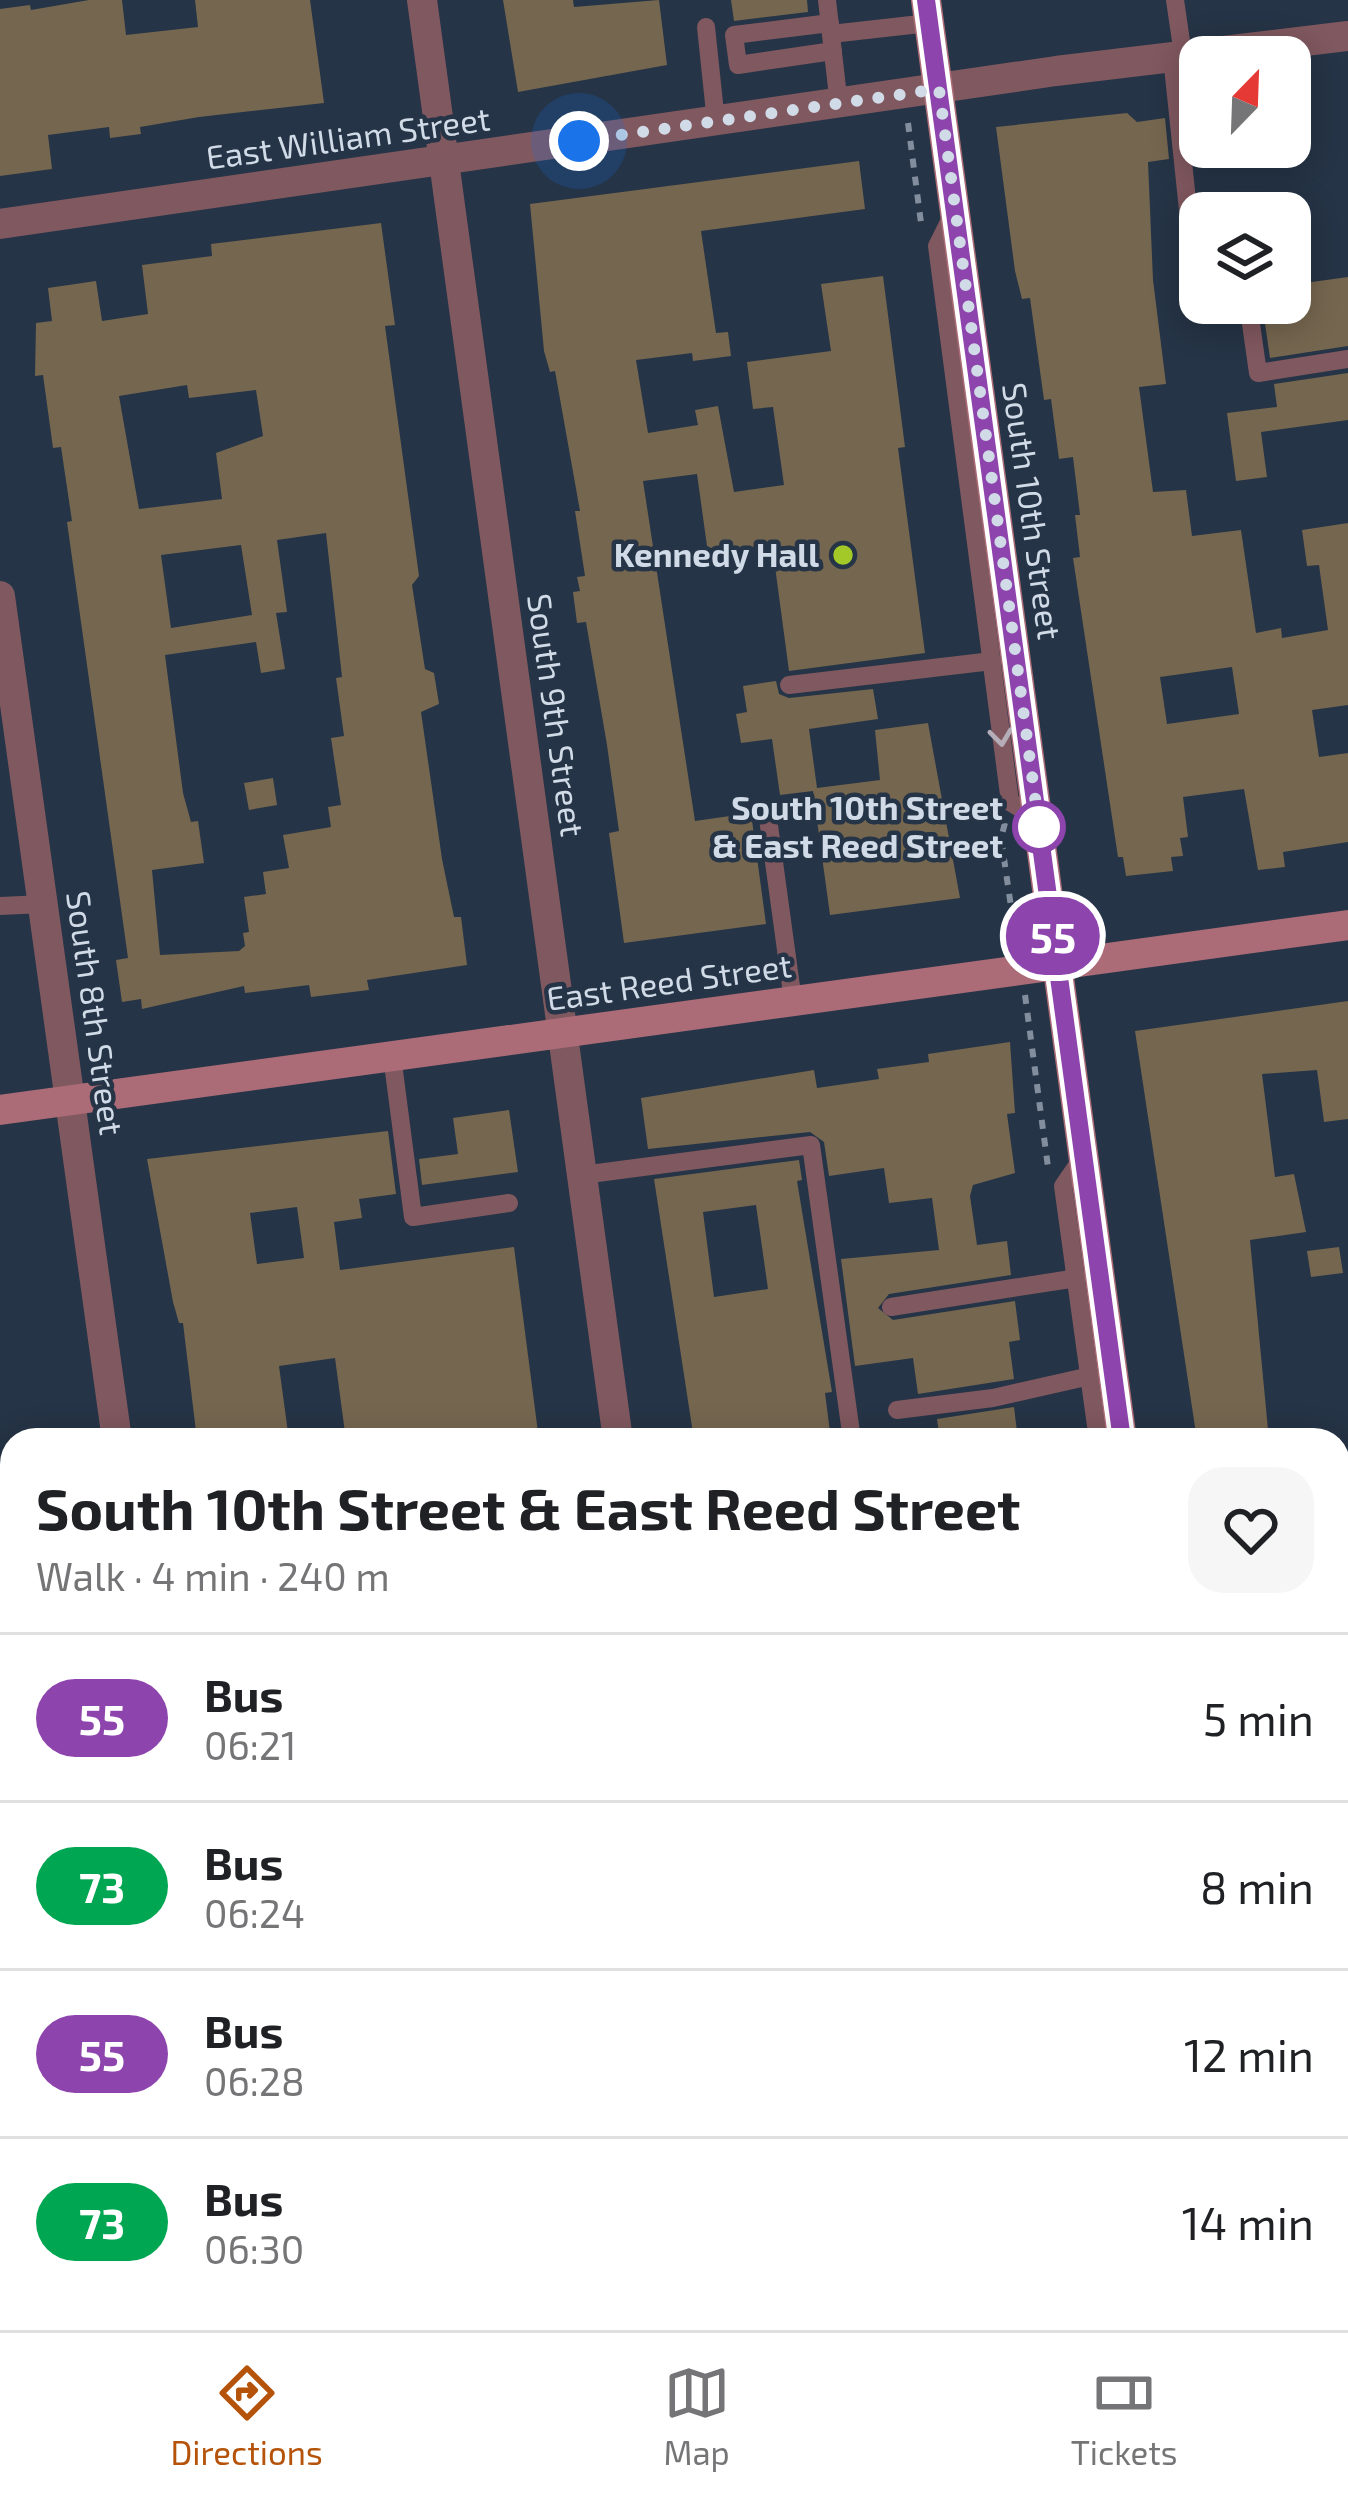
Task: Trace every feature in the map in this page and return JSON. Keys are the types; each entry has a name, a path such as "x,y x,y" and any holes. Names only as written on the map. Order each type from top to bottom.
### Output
{"main road":[{"name":"South 10th Street","path":"928,11 1120,1428"},
{"name":"East Reed Street","path":"0,1110 1348,925"}],"street":[{"name":"South 9th Street","path":"422,0 616,1428"},
{"name":"East William Street","path":"0,224 939,89 1348,36"},
{"name":"South 8th Street","path":"0,596 115,1428"}],"lane":[{"path":"827,0 839,105"},
{"path":"1175,0 1188,192"},
{"path":"832,36 734,35 738,65 928,11"},
{"path":"706,26 716,122"},
{"path":"708,51 736,47"},
{"path":"937,246 954,212"},
{"name":"South 10th Street","path":"937,246 1010,802"},
{"path":"1251,324 1258,373 1348,359"},
{"path":"790,685 992,661"},
{"path":"1010,802 1038,819"},
{"path":"767,812 793,1001"},
{"path":"0,906 43,904"},
{"path":"392,1056 413,1217 509,1203"},
{"path":"582,1175 811,1145 850,1428"},
{"path":"1083,1157 1063,1186 1096,1428"},
{"path":"891,1307 1076,1279"},
{"path":"897,1410 992,1399 1090,1376"}],"path":[{"path":"910,139 919,218 937,246"},
{"path":"1010,802 1001,838 1011,906"},
{"path":"1030,1028 1048,1167 1063,1186"}],"building":[{"path":"89,0 122,0 126,35 198,27 195,0 310,0 324,103 199,117 140,127 141,134 110,138 109,127 48,135 52,169 0,176 0,9 30,5 31,10"},
{"path":"503,0 573,0 574,7 659,0 667,65 518,92"},
{"path":"731,0 807,0 808,12 734,21"},
{"path":"1127,113 1137,122 1165,118 1169,159 1148,162 1153,280 1166,384 1139,387 1153,492 1186,490 1192,536 1241,530 1256,633 1281,628 1282,638 1328,630 1319,565 1307,566 1302,530 1348,523 1348,705 1312,710 1319,757 1348,753 1348,842 1283,852 1285,867 1258,870 1244,789 1183,797 1188,837 1180,838 1183,856 1171,857 1173,871 1126,876 1123,857 1118,857 1073,558 1080,557 1075,515 1080,515 1073,457 1059,459 1051,399 1044,400 1030,298 1022,299 1015,271 996,127","holes":["1232,667 1239,714 1167,724 1160,677"]},
{"path":"859,161 865,209 701,231 716,333 728,332 731,356 693,361 692,353 636,360 648,433 698,425 695,410 718,406 734,492 784,485 773,407 753,409 747,362 831,351 821,284 883,276 905,447 898,448 925,653 789,671 772,544 708,553 697,474 643,481 695,821 751,813 766,924 624,943 609,833 619,831 607,745 586,622 577,623 573,592 580,591 577,577 585,576 575,511 580,511 555,371 550,372 544,351 530,204"},
{"path":"381,223 395,325 385,326 419,576 412,585 425,669 434,673 439,704 421,712 442,859 454,917 461,917 467,965 367,980 369,990 311,997 309,985 245,993 244,986 142,1009 141,999 122,1002 116,960 128,958 67,522 72,521 61,447 53,448 43,375 35,376 36,323 52,321 48,288 96,281 102,321 148,314 142,265 212,256 211,244","holes":["187,385 189,398 256,390 263,436 216,453 222,499 139,509 119,396","326,533 342,677 336,678 344,736 331,738 341,805 328,807 331,827 283,835 289,868 263,872 266,894 244,897 249,932 243,933 245,946 239,951 160,955 152,870 204,863 198,821 191,822 183,793 165,655 256,642 261,673 285,669 276,613 287,612 277,540","241,545 252,615 171,628 161,555"]},
{"path":"1348,277 1348,346 1270,358 1265,324 1311,324 1311,282"},
{"path":"1348,373 1348,420 1261,432 1267,477 1236,481 1227,413 1277,407 1274,384"},
{"path":"776,681 779,694 789,698 873,689 878,719 809,729 817,788 880,780 875,730 928,723 960,898 830,915 813,791 780,795 772,739 741,743 736,714 747,712 743,686"},
{"path":"273,778 277,805 249,810 244,783"},
{"path":"1348,1001 1348,1119 1324,1122 1317,1070 1262,1074 1275,1177 1294,1174 1306,1232 1250,1240 1268,1428 1195,1428 1135,1031"},
{"path":"1010,1042 1015,1113 1007,1114 1015,1173 973,1185 970,1196 977,1245 1007,1241 1011,1275 889,1294 878,1308 893,1320 1015,1301 1020,1340 1009,1342 1014,1379 918,1394 913,1358 855,1366 841,1259 939,1250 932,1198 889,1203 884,1168 829,1176 824,1142 810,1132 648,1149 641,1098 814,1070 817,1088 879,1079 877,1069 929,1062 928,1054"},
{"path":"509,1110 518,1172 422,1185 419,1159 458,1154 453,1118"},
{"path":"388,1131 396,1194 359,1199 362,1218 334,1222 340,1270 514,1247 537,1428 344,1428 335,1358 279,1366 287,1428 196,1428 183,1323 179,1323 147,1159","holes":["297,1207 304,1258 257,1264 250,1213"]},
{"path":"799,1160 802,1180 797,1181 832,1392 825,1393 829,1428 692,1428 654,1179","holes":["756,1205 768,1289 714,1297 703,1212"]},
{"path":"1339,1247 1343,1273 1311,1277 1307,1251"},
{"path":"1014,1407 1017,1428 938,1428 937,1419"}],"bus line":[{"name":"55","path":"926,0 1120,1428"}],"place":[{"name":"Kennedy Hall","path":"843,555"},
{"name":"South 10th Street & East Reed Street","path":"1039,827"}],"route":[{"path":"579,141 939,89 1039,827"}]}
